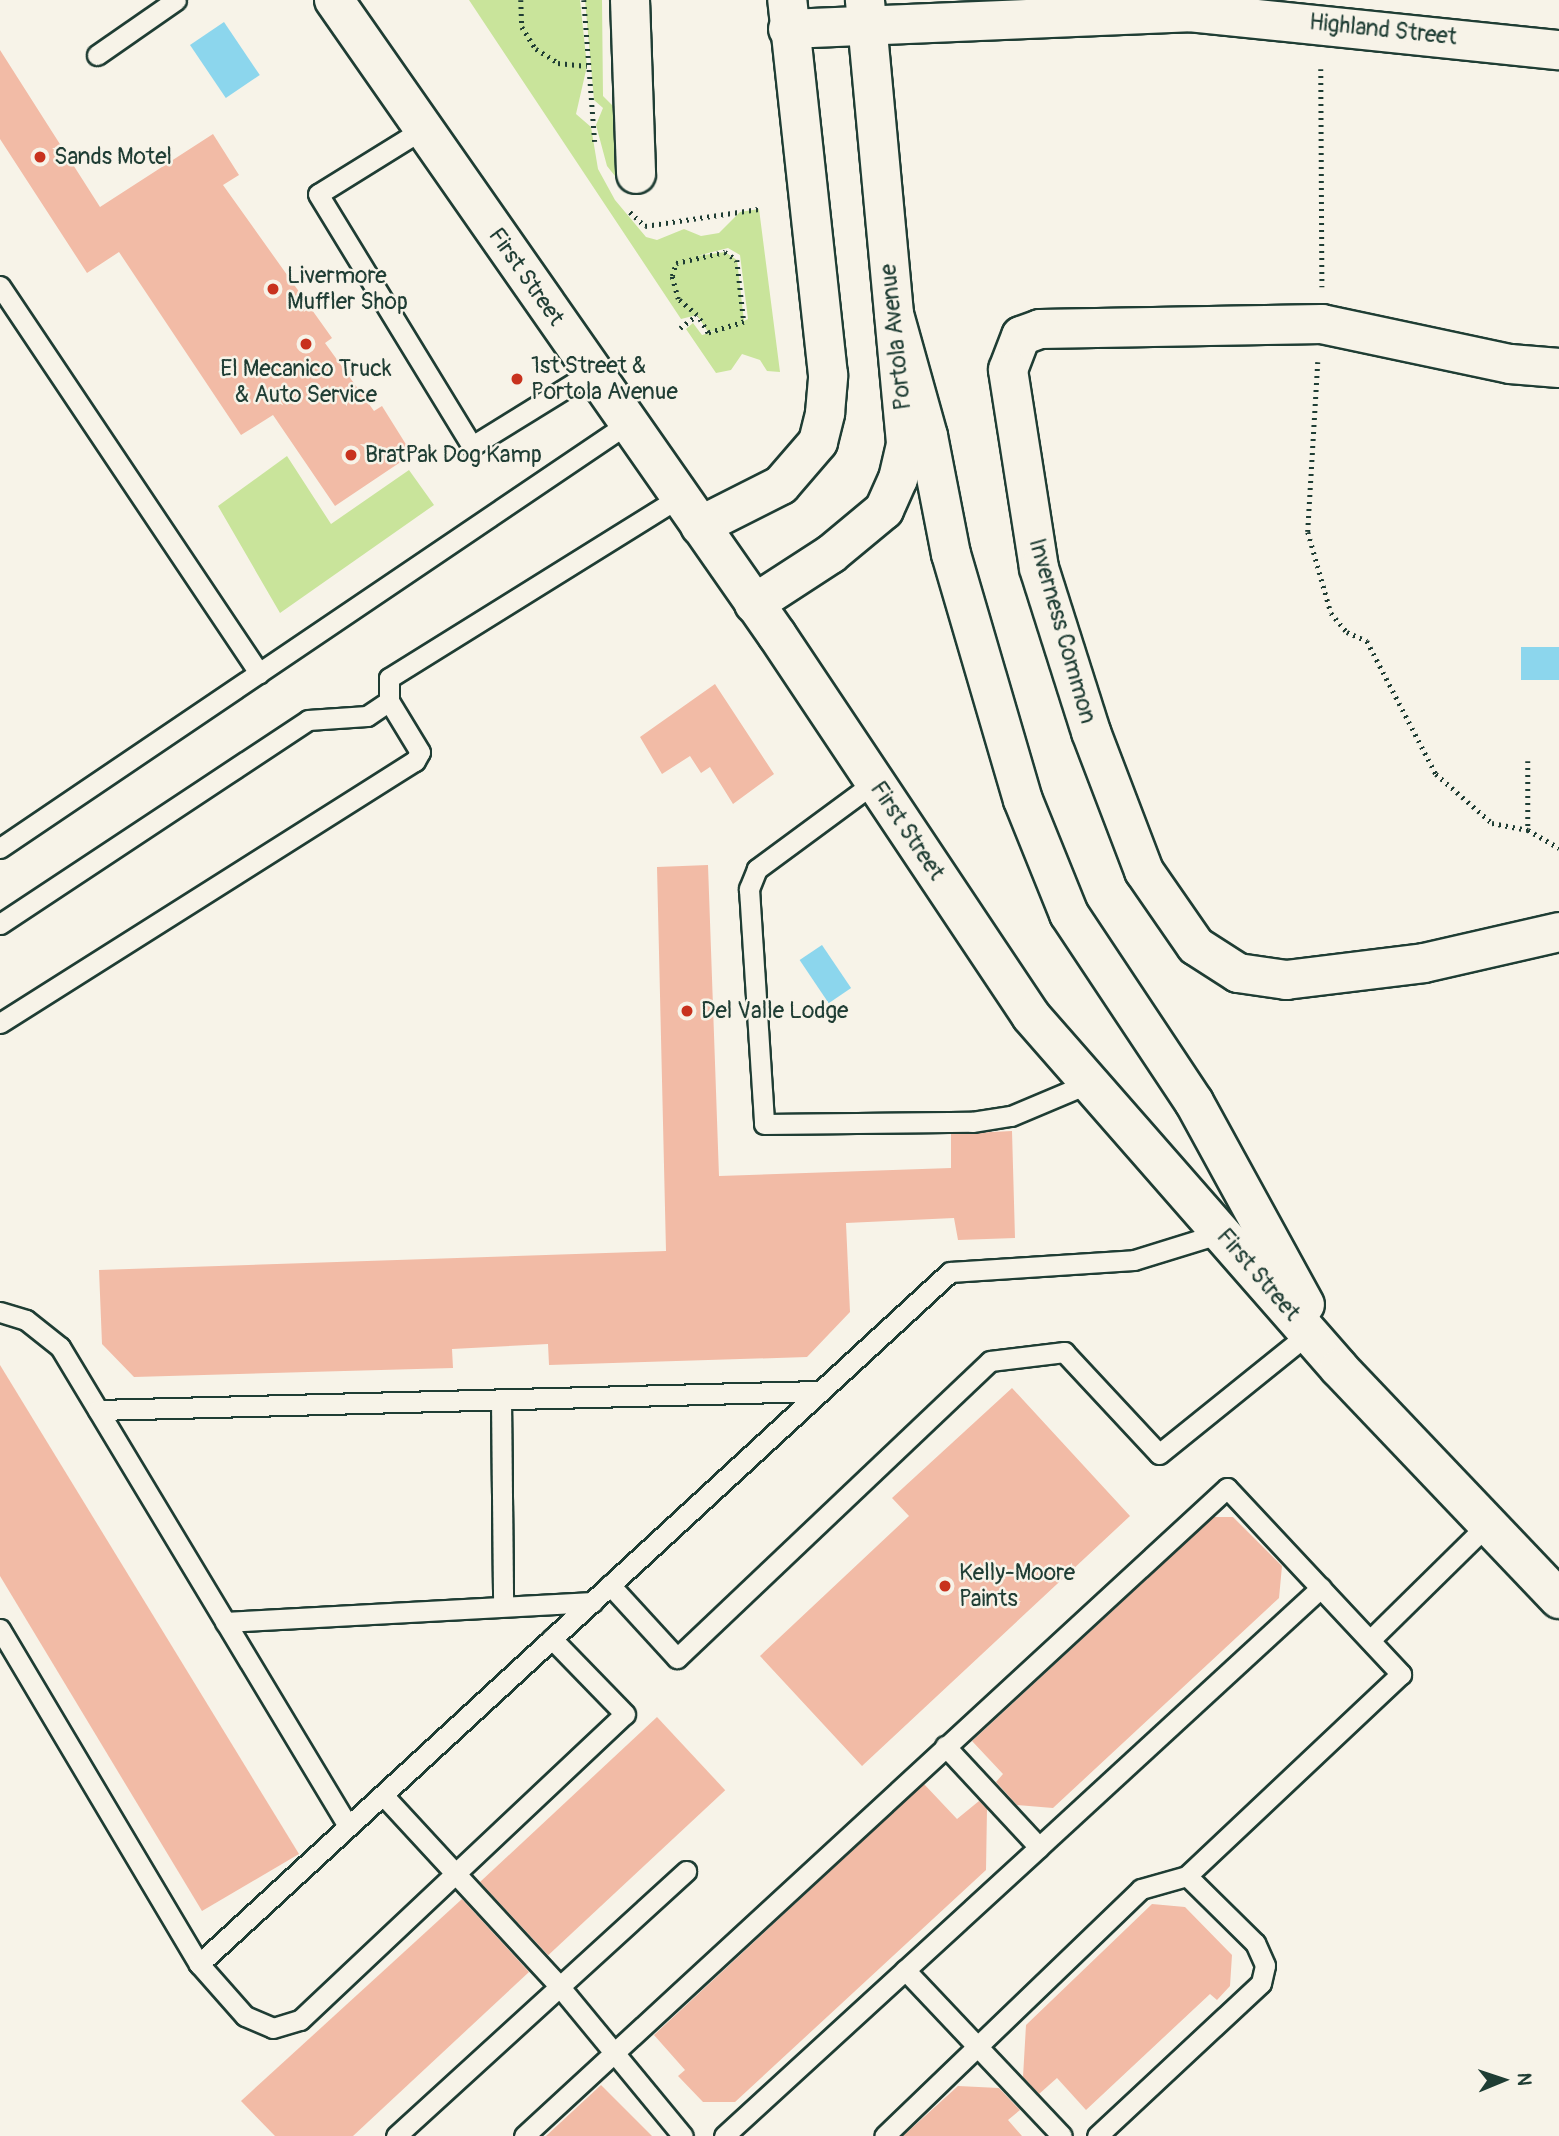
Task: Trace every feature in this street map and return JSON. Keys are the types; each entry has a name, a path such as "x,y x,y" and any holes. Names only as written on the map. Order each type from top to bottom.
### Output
{"main road":[{"name":"First Street","path":"334,0 754,604 1031,1016 1339,1368 1559,1600"},
{"path":"630,0 636,174"},
{"name":"Highland Street","path":"787,15 1189,12 1559,50"},
{"name":"Portola Avenue","path":"754,604 831,554 884,510 898,479 905,443 865,14"},
{"path":"690,512 781,485 818,442 825,413 828,375 787,15"},
{"path":"894,314 928,436 951,554 1023,800 1069,914 1194,1102 1339,1368"},
{"name":"Inverness Common","path":"1559,368 1510,364 1322,324 1040,329 1021,336 1008,370 1039,568 1091,732 1144,871 1196,946 1238,973 1286,980 1424,963 1559,932"}],"lane":[{"path":"97,55 176,0"},
{"path":"423,129 317,194 472,446 592,372"},
{"path":"0,286 259,673"},
{"path":"0,848 627,424"},
{"path":"0,1023 415,761 420,752 389,701 388,678 690,512"},
{"path":"0,924 309,720 367,716 389,701"},
{"path":"875,782 757,869 750,889 764,1124 972,1122 1011,1116 1089,1083"},
{"path":"199,1964 950,1272 1134,1260 1221,1233"},
{"path":"0,1312 26,1320 60,1347 348,1826"},
{"path":"610,1586 677,1658 990,1361 1065,1352 1159,1454 1309,1333"},
{"path":"98,1410 821,1391"},
{"path":"501,1400 503,1606"},
{"path":"524,2136 614,2050 1227,1488 1401,1674 1187,1876 1141,1889 884,2136"},
{"path":"1370,1640 1487,1525"},
{"path":"724,2136 1321,1588"},
{"path":"225,1622 592,1602"},
{"path":"0,1629 199,1964 246,2017 273,2028 300,2020 625,1714 552,1639"},
{"path":"945,1746 1039,1847"},
{"path":"383,1795 560,1987 683,2136"},
{"path":"396,2136 687,1871"},
{"path":"1097,2136 1261,1983 1265,1965 1255,1942 1187,1876"},
{"path":"905,1970 1062,2136"}],"path":[{"path":"521,0 522,27 536,49 558,63 587,66"},
{"path":"1321,69 1322,324 1311,422 1308,531 1331,613 1347,632 1367,641 1436,774 1492,823 1528,831 1559,848"},
{"path":"725,252 737,260 744,322 708,332 697,315 678,299 672,276 676,263 725,252"},
{"path":"680,328 697,315"},
{"path":"1528,761 1528,831"}],"green space":[{"path":"469,0 580,0 587,66 576,114 591,127 598,169 615,200 646,237 657,240 684,229 701,236 719,233 740,212 759,209 780,372 767,371 760,360 742,354 731,370 716,373 686,329 693,323 702,335 717,331 708,332 697,315 681,319","holes":["728,248 740,255 748,319 744,321 737,260 725,252 697,256"]},
{"path":"585,0 602,0 603,96 613,106 619,181 607,166 596,125 603,108 594,100"},
{"path":"287,456 331,524 409,470 434,505 280,613 218,506"}],"water":[{"path":"224,22 260,75 226,98 190,45"},
{"path":"1521,647 1559,647 1559,680 1521,680"},
{"path":"822,945 851,988 829,1003 800,960"}],"building":[{"path":"0,50 100,207 213,134 239,175 223,185 332,338 325,343 374,411 382,406 407,446 400,452 405,459 335,506 273,415 241,435 119,252 87,273 0,139"},
{"path":"715,684 774,774 733,804 710,767 701,773 690,756 662,774 640,737"},
{"path":"708,865 719,1176 951,1168 951,1134 1012,1131 1015,1238 958,1240 954,1218 846,1223 850,1312 807,1357 549,1365 548,1344 452,1349 453,1368 134,1377 102,1344 99,1270 666,1251 657,867"},
{"path":"0,1365 299,1854 202,1911 0,1576"},
{"name":"Kelly-Moore Paints","path":"1012,1388 1130,1516 862,1766 760,1656 909,1516 892,1498"},
{"path":"1214,1517 1233,1517 1282,1566 1279,1598 1053,1808 1017,1805 996,1782 1003,1774 972,1741"},
{"path":"657,1717 725,1790 548,1955 480,1882"},
{"path":"924,1784 957,1819 979,1801 987,1809 986,1870 735,2102 703,2102 678,2076 685,2070 654,2035"},
{"path":"462,1899 529,1972 353,2136 275,2136 241,2101"},
{"path":"1152,1904 1185,1907 1232,1955 1230,1986 1217,2000 1210,1994 1086,2110 1057,2078 1039,2094 1023,2077 1026,2025"},
{"path":"601,2085 652,2136 546,2136"},
{"path":"958,2086 999,2088 1020,2110 1008,2120 1022,2136 903,2136"}],"place":[{"name":"Sands Motel","path":"40,157"},
{"name":"Livermore Muffler Shop","path":"273,289"},
{"name":"El Mecanico Truck & Auto Service","path":"306,344"},
{"name":"1st Street & Portola Avenue","path":"517,379"},
{"name":"BratPak Dog Kamp","path":"351,455"},
{"name":"Del Valle Lodge","path":"687,1011"},
{"name":"Kelly-Moore Paints","path":"945,1586"}]}
